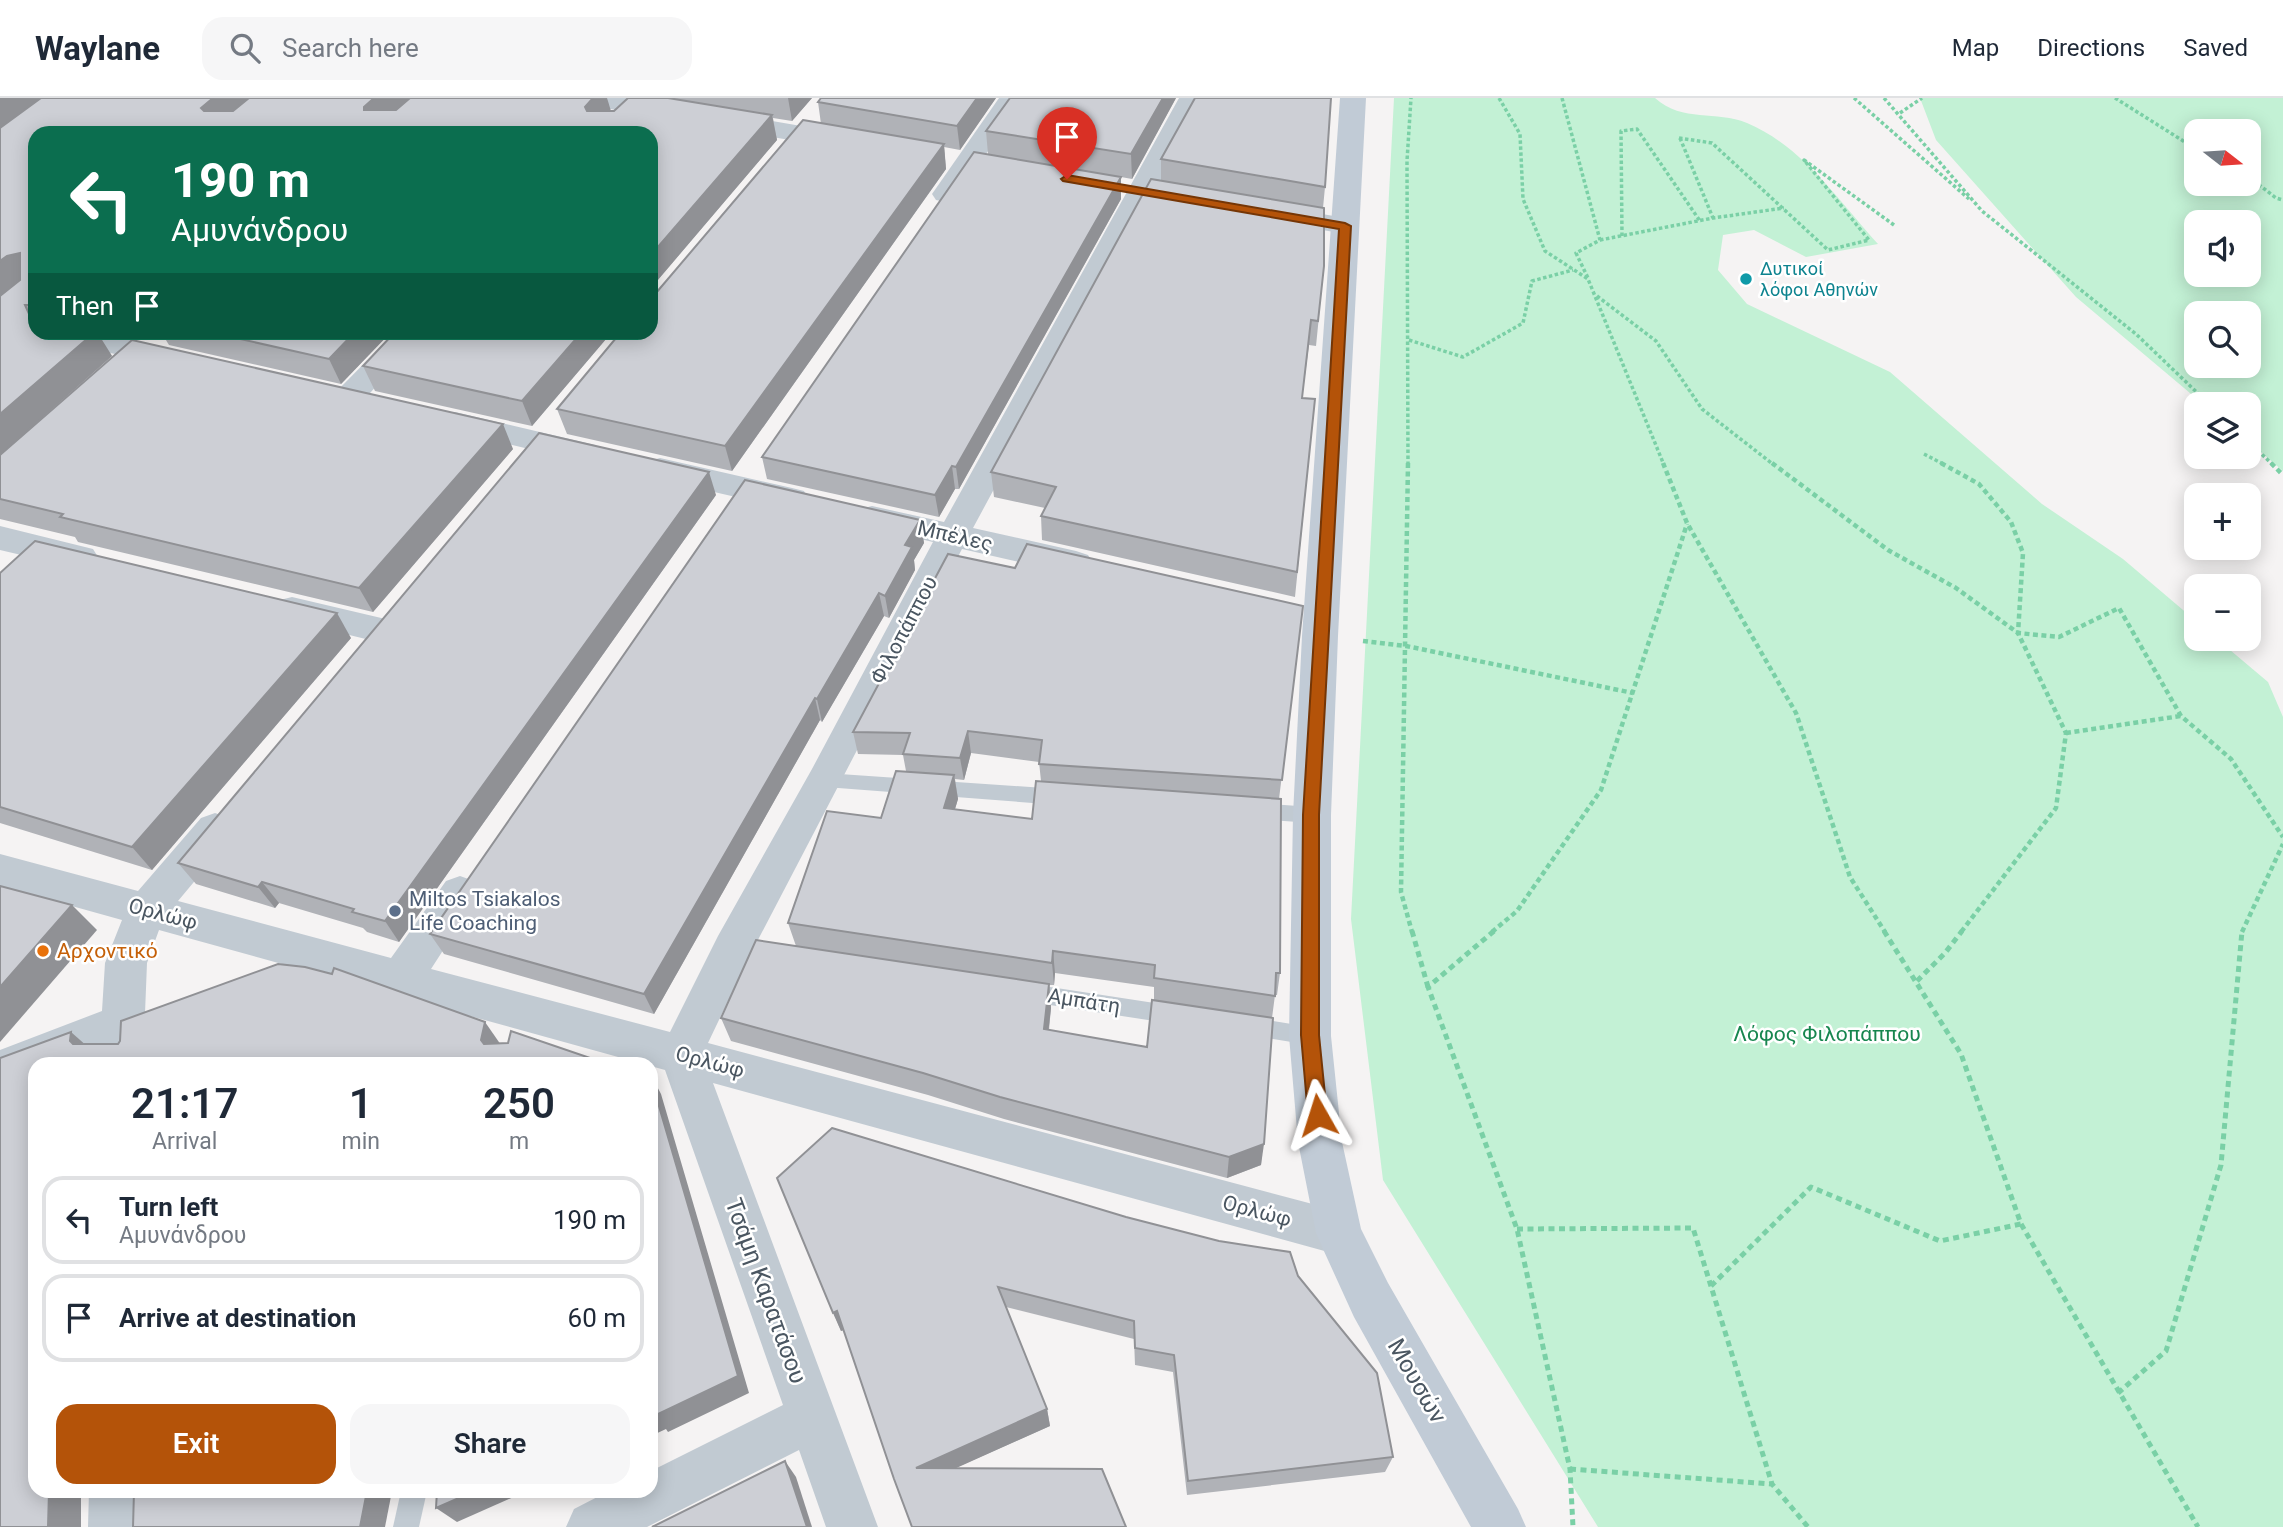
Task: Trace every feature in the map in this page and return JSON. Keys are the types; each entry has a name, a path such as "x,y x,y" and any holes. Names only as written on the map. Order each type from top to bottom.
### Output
{"street":[{"path":"593,98 626,107 864,144"},
{"path":"929,218 1012,98"},
{"name":"Φιλοπάππου","path":"681,1054 747,950 825,780 953,536 1192,98"},
{"name":"Μουσών","path":"1353,98 1345,226 1311,622 1310,1035 1320,1142 1339,1233 1371,1300 1500,1527"},
{"path":"782,154 821,107"},
{"path":"1250,210 1345,226"},
{"path":"133,340 152,342 205,366"},
{"path":"386,407 335,395 402,340"},
{"path":"111,378 152,342"},
{"path":"514,473 565,412"},
{"name":"Μπέλες","path":"425,416 1103,569"},
{"path":"0,538 105,563"},
{"path":"263,602 391,620 356,661"},
{"path":"59,1057 122,1044 127,964 147,909 234,806"},
{"path":"401,978 481,864"},
{"name":"Ορλώφ","path":"0,870 401,978 520,1024 681,1054 1339,1233"},
{"name":"Τσάμη Καρατάσου","path":"681,1054 852,1527"},
{"path":"0,1069 28,1063"},
{"path":"658,1494 811,1418"},
{"path":"114,1527 115,1498"},
{"path":"592,1527 650,1498"}],"lane":[{"path":"825,780 1075,798"},
{"path":"1242,810 1311,815"},
{"name":"Αμπάτη","path":"1008,989 1200,1019"},
{"path":"1228,1023 1310,1035"},
{"path":"406,1527 412,1498"}],"path":[{"path":"1411,98 1407,161 1409,340 1401,892 1428,987 1517,1229 1570,1469 1573,1527"},
{"path":"1499,98 1520,134 1523,199 1545,251 1588,279"},
{"path":"1562,98 1600,240"},
{"path":"1854,98 1982,211 2136,334 2196,392"},
{"path":"1884,98 1900,113 1982,211"},
{"path":"1900,113 1922,98"},
{"path":"2115,98 2184,141"},
{"path":"1622,236 1621,131 1637,129 1700,221"},
{"path":"1713,218 1679,138 1712,143 1828,250 1869,240 1804,160 1894,225"},
{"path":"2261,186 2283,200"},
{"path":"1784,208 1713,218 1600,240 1576,253 1596,295 1687,523 1796,713 1850,877 1961,1054 2021,1224 2198,1527"},
{"path":"1409,340 1463,357 1523,323 1532,281 1574,269"},
{"path":"1596,295 1656,341 1702,409 1739,439 1888,550 1956,587 2018,633 2066,733 2056,808 1945,953 1917,981"},
{"path":"1924,454 1979,484 2011,522 2024,553 2018,633"},
{"path":"2261,454 2283,475"},
{"path":"1428,987 1517,911 1601,790 1687,523"},
{"path":"2018,633 2059,637 2119,608 2181,716 2231,759 2283,837"},
{"path":"1311,622 1406,646 1633,693"},
{"path":"2066,733 2181,716"},
{"path":"2118,1393 2166,1351 2221,1166 2242,932 2283,844"},
{"path":"1710,1286 1811,1187 1940,1241 2021,1224"},
{"path":"1517,1229 1693,1228 1772,1484 1808,1527"},
{"path":"1570,1469 1772,1484"}],"green space":[{"name":"Λόφος Φιλοπάππου","path":"1394,98 1655,98 1677,111 1735,119 1767,133 1818,176 1878,244 1806,257 1754,230 1723,235 1718,270 1747,304 1890,372 2042,504 2123,559 2184,611 2184,651 2231,651 2268,682 2283,717 2283,1527 1598,1527 1383,1180 1351,919"},
{"path":"1920,98 2283,98 2283,471 2261,452 2261,392 2189,392 2076,297 1936,140"}],"building":[{"path":"41,98 213,98 201,108 204,111 233,111 249,98 374,98 364,110 396,110 410,98 593,98 585,107 587,111 614,111 628,98 668,98 772,115 658,247 658,126 28,126 28,305 25,305 28,312 28,340 86,340 0,414 0,296 20,280 20,253 0,261 0,128"},
{"path":"821,98 977,98 957,126 818,102"},
{"path":"1010,98 1163,98 1131,154 986,131"},
{"path":"1195,98 1331,98 1325,187 1161,159"},
{"path":"803,120 944,144 725,446 557,409 614,340 658,340 658,291"},
{"path":"974,152 1121,177 956,467 952,466 935,495 762,457"},
{"path":"1151,179 1324,208 1324,266 1318,321 1311,320 1302,398 1315,399 1297,572 1041,516 1056,487 991,472"},
{"path":"132,340 503,424 359,588 60,517 63,514 0,499 0,455"},
{"path":"245,340 347,340 329,359"},
{"path":"387,340 575,340 522,401 363,366"},
{"path":"539,433 709,472 385,921 262,882 258,887 178,863"},
{"path":"745,480 920,520 905,545 912,547 885,596 879,593 817,699 815,698 644,994 430,934"},
{"path":"35,541 337,613 132,847 0,807 0,573"},
{"path":"1027,544 1303,606 1282,780 1039,764 1042,740 968,731 960,758 903,754 910,733 853,732 948,554 1015,568"},
{"path":"896,771 954,775 944,808 1032,819 1036,781 1281,799 1280,973 1276,973 1275,996 1154,978 1155,965 1053,951 1052,963 788,923 827,811 881,818"},
{"path":"0,886 72,905 0,987"},
{"path":"756,940 1049,984 1044,1029 1147,1047 1152,1000 1273,1018 1264,1144 1229,1157 1000,1097 923,1073 721,1018"},
{"path":"278,964 332,974 334,968 485,1022 481,1040 484,1044 508,1043 511,1031 587,1057 28,1057 28,1498 49,1498 48,1527 0,1527 0,1058 71,1032 70,1041 73,1044 118,1044 121,1021"},
{"path":"658,1103 738,1376 658,1414"},
{"path":"832,1128 1126,1217 1219,1241 1290,1252 1298,1276 1377,1373 1393,1457 1188,1481 1174,1355 1135,1348 1134,1321 998,1287 1047,1409 916,1468 1102,1469 1126,1527 912,1527 837,1311 833,1313 777,1178"},
{"path":"785,1461 807,1527 652,1527"},
{"path":"134,1498 366,1498 360,1527 133,1527"},
{"path":"437,1498 459,1498 436,1508"}],"place":[{"name":"Δυτικοί λόφοι Αθηνών","path":"1746,279"},
{"name":"Miltos Tsiakalos Life Coaching","path":"395,911"},
{"name":"Αρχοντικό","path":"43,951"}],"route":[{"path":"1067,179 1345,226 1311,815 1310,1035 1318,1115"}]}
